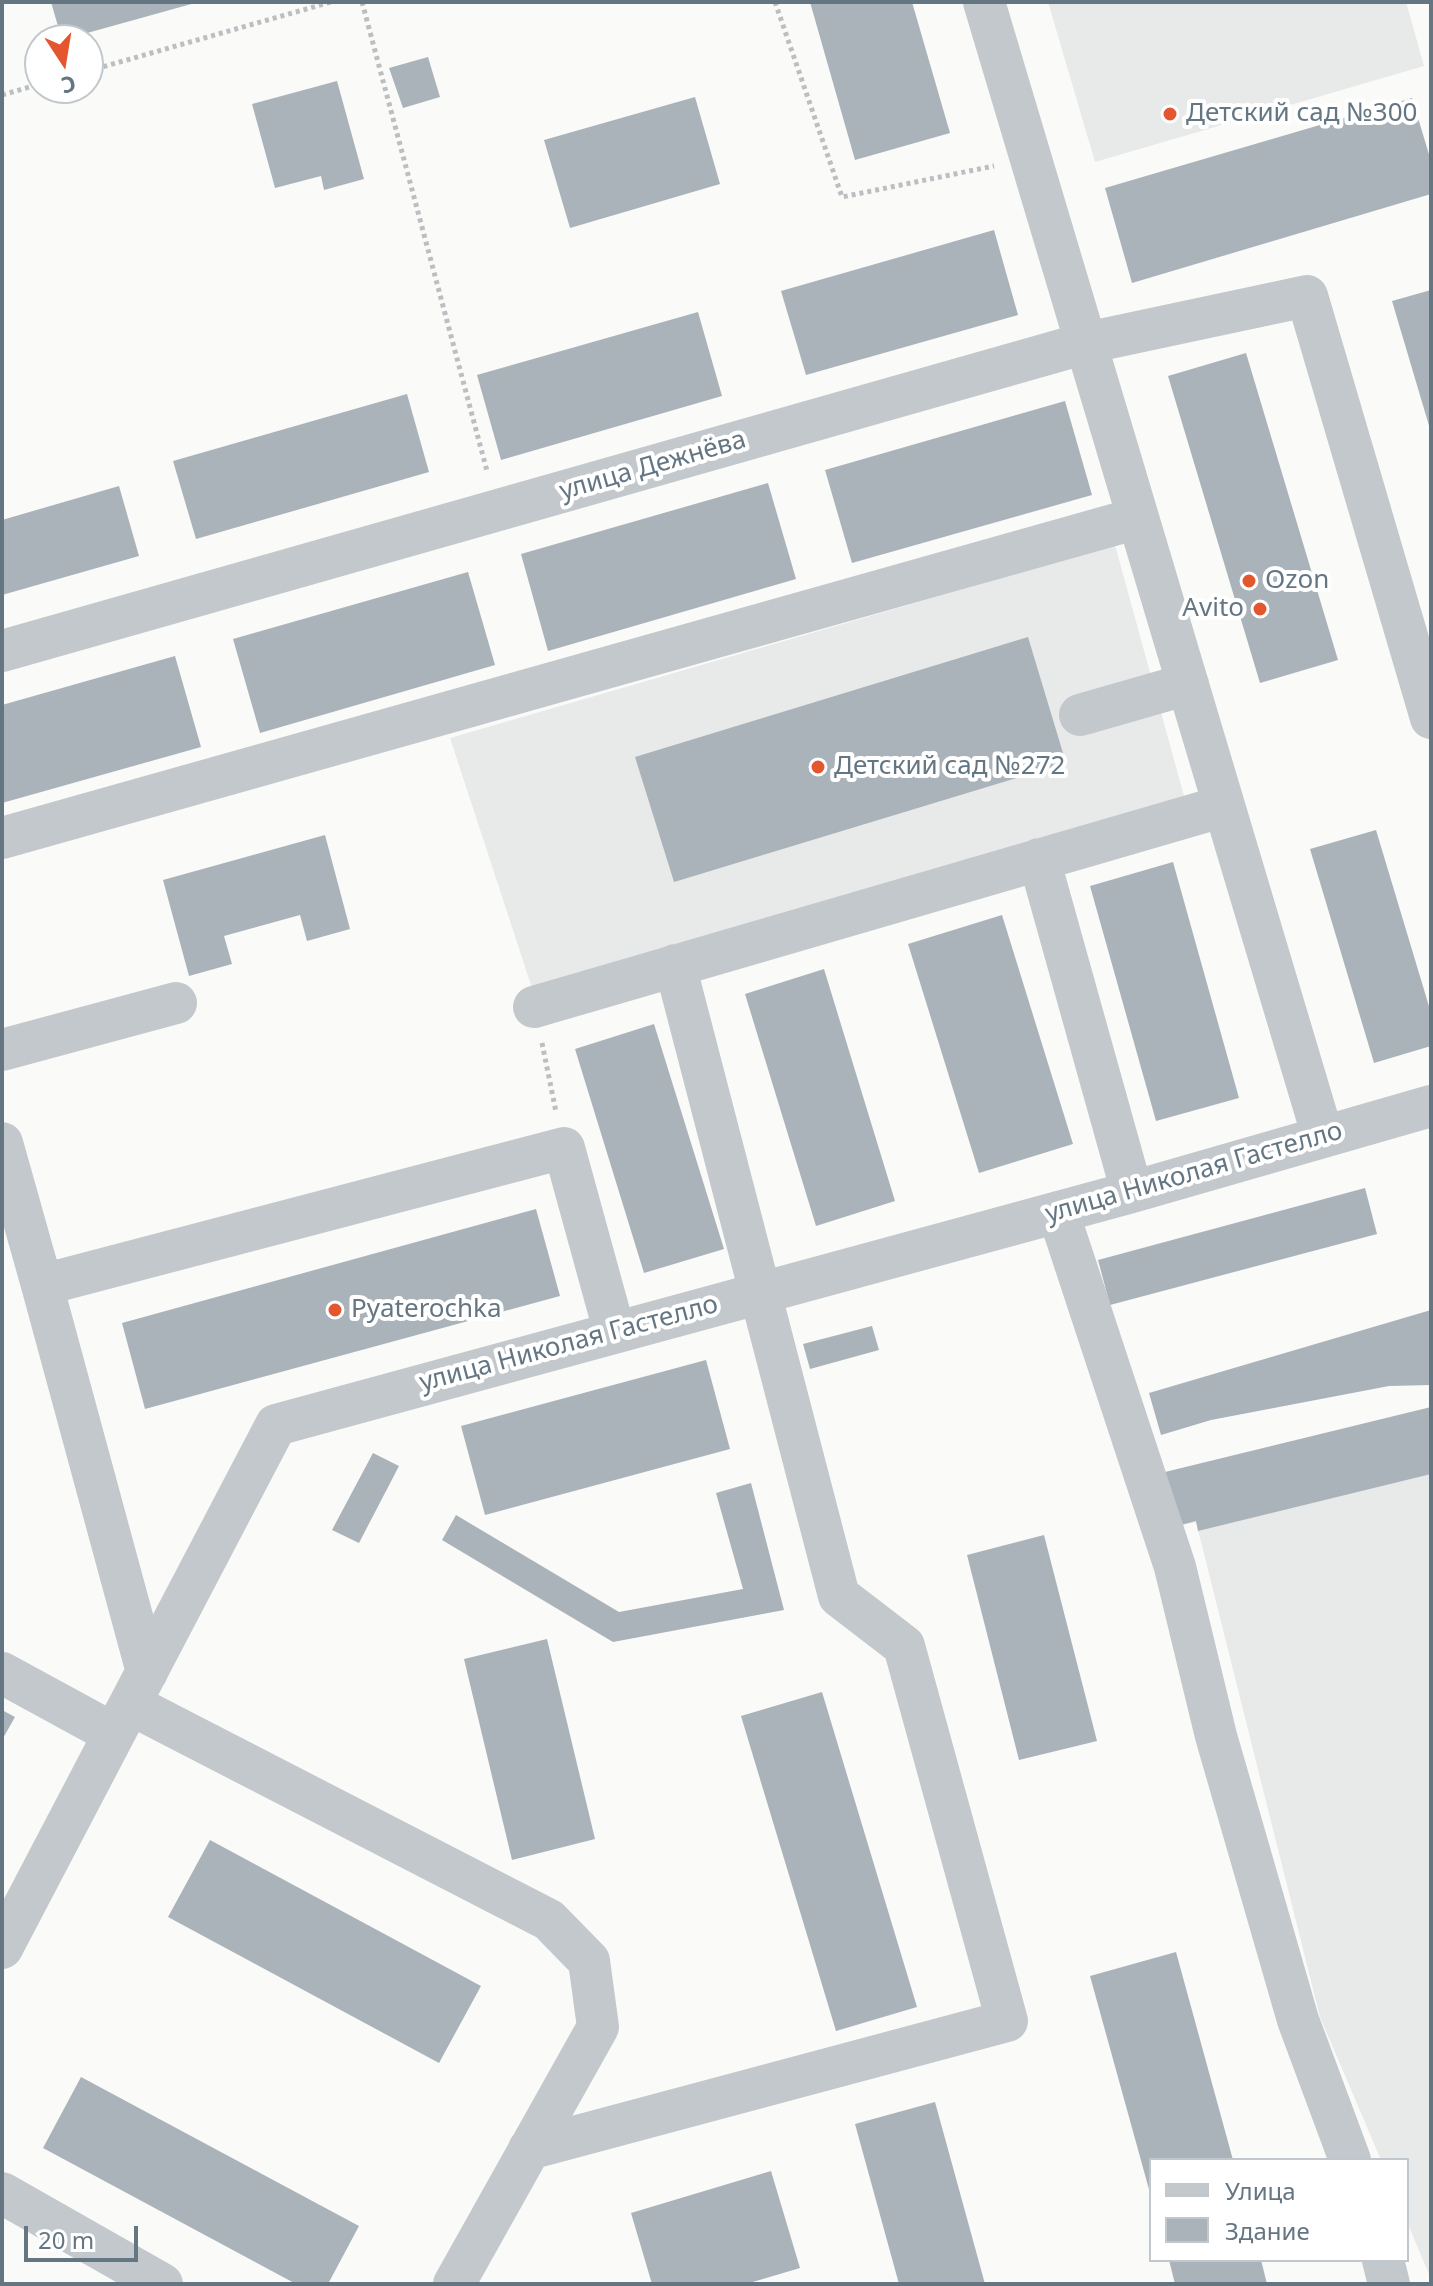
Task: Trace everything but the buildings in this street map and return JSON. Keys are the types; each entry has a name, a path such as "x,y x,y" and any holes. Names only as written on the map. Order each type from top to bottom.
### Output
{"street":[{"path":"984,2 1323,1137"},
{"name":"улица Дежнёва","path":"2,651 1086,343 1307,296 1431,718"},
{"path":"2,838 1138,518"},
{"path":"1080,715 1188,684"},
{"path":"534,1007 1224,806"},
{"path":"1039,859 1132,1192"},
{"path":"529,2149 1007,2021 904,1646 839,1596 675,965"},
{"path":"2,1050 176,1003"},
{"name":"улица Николая Гастелло","path":"2,1948 276,1425 614,1330 1132,1192 1431,1106"},
{"path":"2,1143 42,1285 130,1703"},
{"path":"42,1285 564,1148 614,1330"},
{"path":"1058,1212 1175,1567 1216,1736 1298,2020 1349,2158"},
{"path":"2,1673 130,1703 549,1920 589,1961 598,2027 454,2284"},
{"path":"2,2193 162,2284"},
{"path":"1384,2262 1389,2284"}],"path":[{"path":"104,66 331,2"},
{"path":"362,2 498,510"},
{"path":"775,2 842,197 1030,159"},
{"path":"2,95 24,89"},
{"path":"534,1007 564,1148"}],"shaded area":[{"name":"Детский сад №300","path":"1048,2 1406,2 1424,66 1095,162"},
{"name":"Детский сад №272","path":"1115,545 1184,796 532,988 450,738"},
{"path":"1431,1407 1431,2279 1409,2227 1409,2158 1380,2158 1320,2017 1196,1522 1177,1526"}],"place":[{"name":"Детский сад №300","path":"1170,114"},
{"name":"Ozon","path":"1249,581"},
{"name":"Avito","path":"1260,609"},
{"name":"Детский сад №272","path":"818,767"},
{"name":"Pyaterochka","path":"335,1310"}]}
